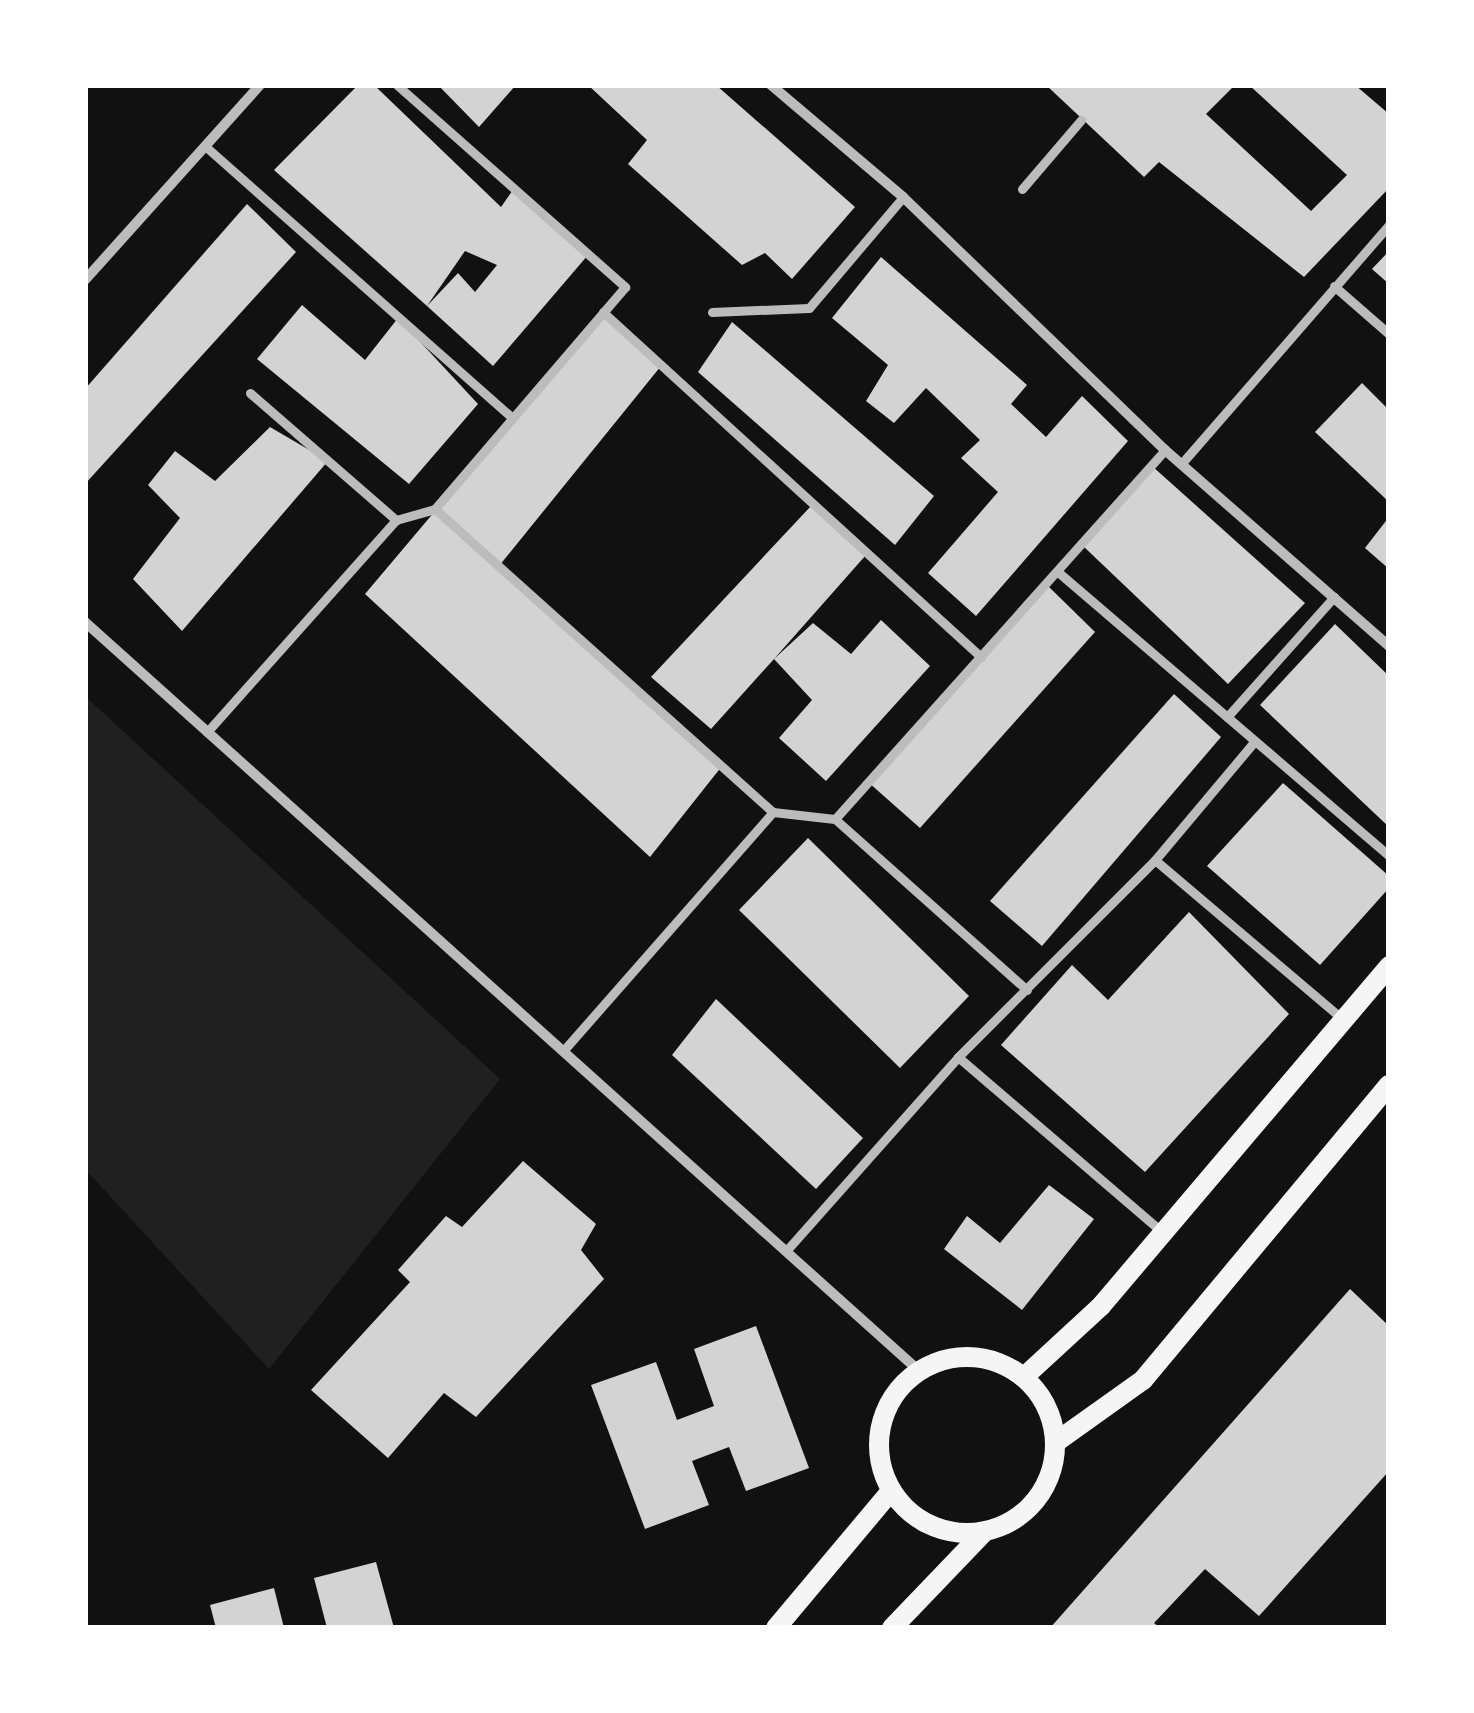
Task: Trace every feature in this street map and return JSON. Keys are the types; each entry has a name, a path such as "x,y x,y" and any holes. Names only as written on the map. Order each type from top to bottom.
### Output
{"main road":[{"path":"1024,1377 1101,1306 1340,1018 1389,966"},
{"path":"1056,1442 1143,1380 1389,1085"},
{"path":"972,1356 1000,1362 1024,1377 1041,1396 1056,1442 1052,1473 1037,1501 1013,1521 984,1532 957,1533 931,1526 909,1512 891,1491 881,1466 878,1439 884,1412 898,1388 918,1370 944,1359 972,1356"},
{"path":"776,1628 891,1491"},
{"path":"892,1628 984,1532"}],"street":[{"path":"85,280 260,85"},
{"path":"207,732 396,520 435,509 625,287 397,85"},
{"path":"771,85 903,198 1164,450 1389,646"},
{"path":"1022,189 1081,120"},
{"path":"205,146 512,418"},
{"path":"712,312 810,308 903,198"},
{"path":"1182,464 1389,225"},
{"path":"1334,286 1389,334"},
{"path":"603,312 981,657"},
{"path":"250,393 396,520"},
{"path":"835,819 1164,450"},
{"path":"435,509 774,812 835,819 1027,990"},
{"path":"1058,572 1389,856"},
{"path":"1227,717 1334,597"},
{"path":"85,622 918,1370"},
{"path":"786,1251 958,1057 1155,860 1255,741"},
{"path":"562,1051 774,812"},
{"path":"1155,860 1340,1018"},
{"path":"958,1057 1163,1232"}],"shaded area":[{"path":"85,696 500,1079 269,1369 85,1169"}],"building":[{"path":"358,85 374,85 501,207 513,190 588,255 493,366 274,170","holes":["465,251 497,265 475,292 458,273 427,306"]},
{"path":"438,85 516,85 479,127"},
{"path":"588,85 716,85 855,207 792,279 765,253 742,265 628,164 647,140"},
{"path":"1046,85 1235,85 1206,114 1311,211 1347,175 1249,85 1355,85 1389,114 1389,188 1304,277 1159,162 1144,177"},
{"path":"247,204 296,252 85,484 85,389"},
{"path":"1389,251 1389,284 1372,269"},
{"path":"881,257 1027,385 1011,404 1046,437 1082,396 1128,441 976,616 928,573 998,492 961,458 980,440 926,388 894,423 866,401 888,365 832,318"},
{"path":"302,305 365,360 398,318 478,404 409,484 257,359"},
{"path":"603,312 661,366 499,566 722,766 650,857 365,594"},
{"path":"732,322 934,496 895,545 698,372"},
{"path":"1362,383 1389,410 1389,502 1315,432"},
{"path":"270,427 328,461 182,631 133,579 180,518 148,485 175,451 215,481"},
{"path":"1152,466 1305,603 1228,684 1082,545"},
{"path":"811,506 866,555 711,729 651,677"},
{"path":"1389,517 1389,569 1365,548"},
{"path":"1047,585 1095,632 920,828 868,782"},
{"path":"881,620 930,666 826,781 779,738 812,700 774,659 813,623 851,654"},
{"path":"1335,624 1389,676 1389,827 1260,705"},
{"path":"1174,694 1221,737 1042,946 990,901"},
{"path":"1283,783 1389,876 1389,888 1320,965 1207,866"},
{"path":"808,838 969,996 900,1068 739,910"},
{"path":"1189,912 1289,1014 1145,1172 1001,1045 1072,965 1108,1000"},
{"path":"716,999 863,1138 816,1189 672,1055"},
{"path":"523,1161 596,1224 581,1250 604,1279 476,1417 444,1393 388,1458 311,1390 410,1282 398,1270 446,1216 462,1227"},
{"path":"1049,1185 1094,1219 1022,1310 944,1249 967,1216 1000,1243"},
{"path":"1350,1289 1389,1326 1389,1471 1259,1616 1205,1569 1154,1623 1160,1628 1050,1628"},
{"path":"756,1326 809,1468 746,1491 729,1447 692,1461 709,1505 645,1529 591,1385 656,1362 677,1420 714,1406 694,1349"},
{"path":"376,1562 394,1628 327,1628 314,1578"},
{"path":"274,1588 284,1628 216,1628 210,1605"}]}
